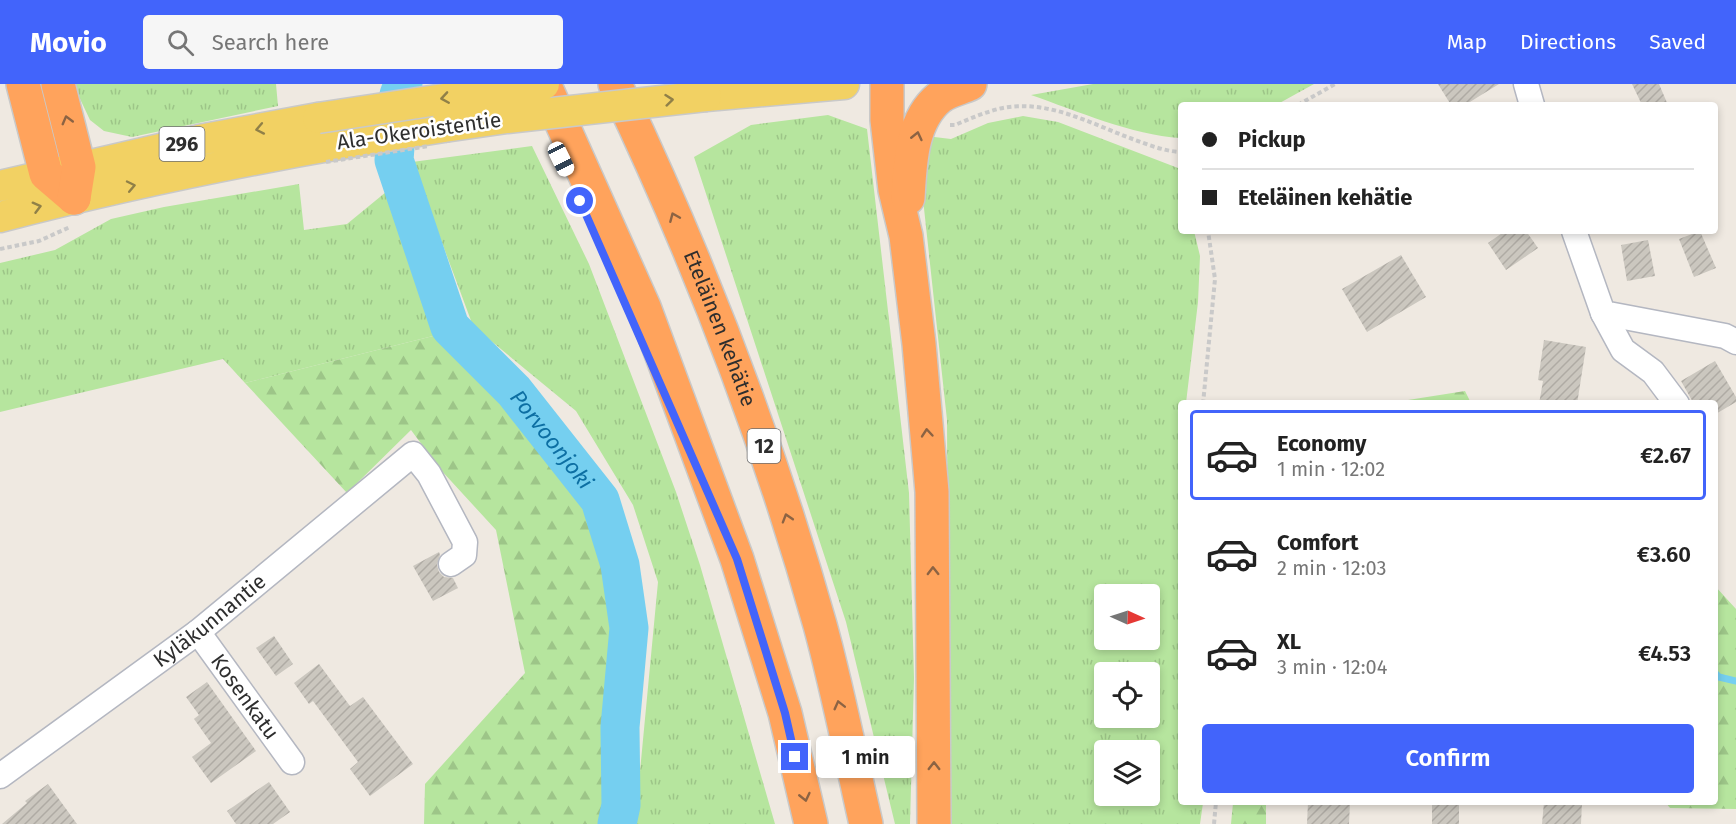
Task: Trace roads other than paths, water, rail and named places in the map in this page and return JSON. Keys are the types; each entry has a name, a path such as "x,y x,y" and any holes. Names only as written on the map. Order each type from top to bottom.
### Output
{"highway":[{"path":"23,84 46,174 77,182 57,84"},
{"path":"523,84 571,180 737,559"},
{"path":"544,84 644,308 737,559 785,713 811,824"},
{"name":"Eteläinen kehätie","path":"615,84 645,147 723,334 760,436 820,626 866,824"},
{"path":"888,84 886,108 895,190 906,236 919,344 932,492 934,824"},
{"path":"906,236 909,189 916,133 920,123 940,96 970,84"}],"main road":[{"name":"Ala-Okeroistentie","path":"320,132 544,84"},
{"name":"Ala-Okeroistentie","path":"0,217 77,182 199,140 507,118 706,96 844,84"},
{"path":"0,186 46,174"}],"street":[{"path":"1526,84 1531,102"},
{"path":"1575,234 1603,313 1623,350 1653,372 1674,400"},
{"path":"1603,313 1725,336 1736,342"},
{"name":"Kyläkunnantie","path":"0,776 198,632 413,454 429,474 465,542 464,555 451,564"},
{"name":"Kosenkatu","path":"198,632 292,762"}],"waterway":[{"name":"Porvoonjoki","path":"403,84 399,95 394,160 450,327 514,391 600,500 620,565 629,628 620,727 621,805 617,824"},
{"path":"1718,676 1736,681"}]}
